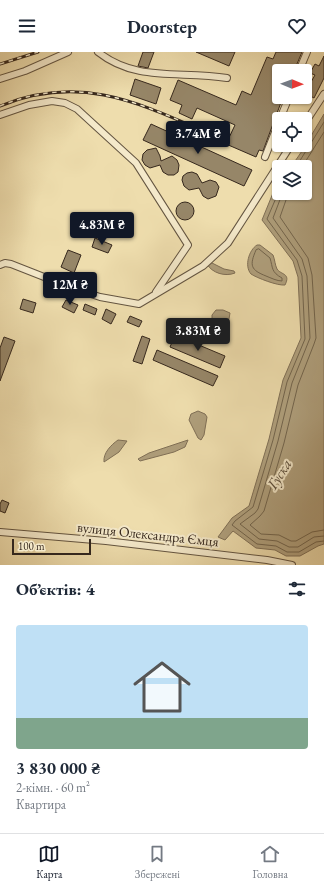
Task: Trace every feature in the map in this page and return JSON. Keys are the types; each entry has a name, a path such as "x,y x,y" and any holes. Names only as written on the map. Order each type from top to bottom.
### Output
{"street":[{"path":"0,79 25,71 68,52"},
{"path":"98,52 119,64 146,73 196,74 227,78"},
{"path":"302,64 307,52"},
{"path":"312,113 324,94"},
{"path":"0,115 18,108 42,102 52,101 65,103 77,110 136,163 188,245 154,295"},
{"path":"265,157 272,140"},
{"path":"0,265 5,263 10,264 100,297 139,304 203,266 228,243 286,152"},
{"name":"вулиця Олександра Ємця","path":"0,532 106,541 259,559 292,565"}],"water":[{"name":"Гуска","path":"324,114 324,544 300,556 286,556 275,550 256,548 233,531 225,540 218,537 232,518 249,506 269,439 283,380 301,338 298,277 293,261 262,220 272,195 272,200 312,200 312,160 296,160 301,152 312,152 312,134"},
{"path":"260,245 273,255 277,269 287,278 285,285 258,278 251,274 248,267 248,258 254,247"},
{"path":"210,262 224,269 234,271 235,273 227,275 215,272 207,264"},
{"path":"216,310 223,310 230,313 229,319 223,326 216,326 212,322 212,315"},
{"path":"198,411 205,414 207,417 204,435 201,440 198,438 189,420 191,414"},
{"path":"118,440 127,441 119,452 104,462 106,452"},
{"path":"188,440 185,447 174,452 140,461 138,459 149,453"}],"building":[{"path":"143,52 154,52 148,68 138,66"},
{"path":"196,52 235,52 229,66"},
{"path":"276,52 302,52 297,64 272,64 272,104 280,104 277,112 272,112 272,127 263,151 259,150 256,157 226,144 235,125 197,108 192,119 179,113 182,105 170,100 178,80 236,105 242,91 251,95 267,57 273,59"},
{"path":"324,56 324,78 314,98 312,97 312,80 315,75 312,74 312,69 315,64 319,66"},
{"path":"135,79 161,88 156,104 130,95"},
{"path":"151,124 252,170 244,186 143,140"},
{"path":"156,148 161,161 172,156 177,160 179,165 178,172 174,175 168,175 163,172 160,165 150,168 145,165 142,160 143,154 147,150"},
{"path":"192,172 197,174 202,183 210,180 216,182 219,187 216,196 208,199 203,196 199,188 189,190 184,186 182,180 183,176"},
{"path":"185,202 191,205 194,211 191,217 185,220 179,217 176,211 179,205"},
{"path":"95,238 112,245 108,253 92,247"},
{"path":"68,250 81,255 74,273 61,267"},
{"path":"23,299 36,303 33,313 20,309"},
{"path":"66,300 78,305 74,313 62,307"},
{"path":"85,304 97,309 95,315 83,310"},
{"path":"106,309 116,314 111,324 102,319"},
{"path":"130,316 142,321 139,327 127,322"},
{"path":"175,335 225,356 220,368 170,347"},
{"path":"142,336 150,339 142,364 133,361"},
{"path":"4,337 15,341 0,381 0,348"},
{"path":"157,350 218,376 213,386 153,360"},
{"path":"2,500 9,503 5,513 0,511 0,504"}],"railway":[{"path":"0,64 38,52"},
{"path":"0,106 31,96 60,92 88,93 115,98 142,106 224,140"}]}
